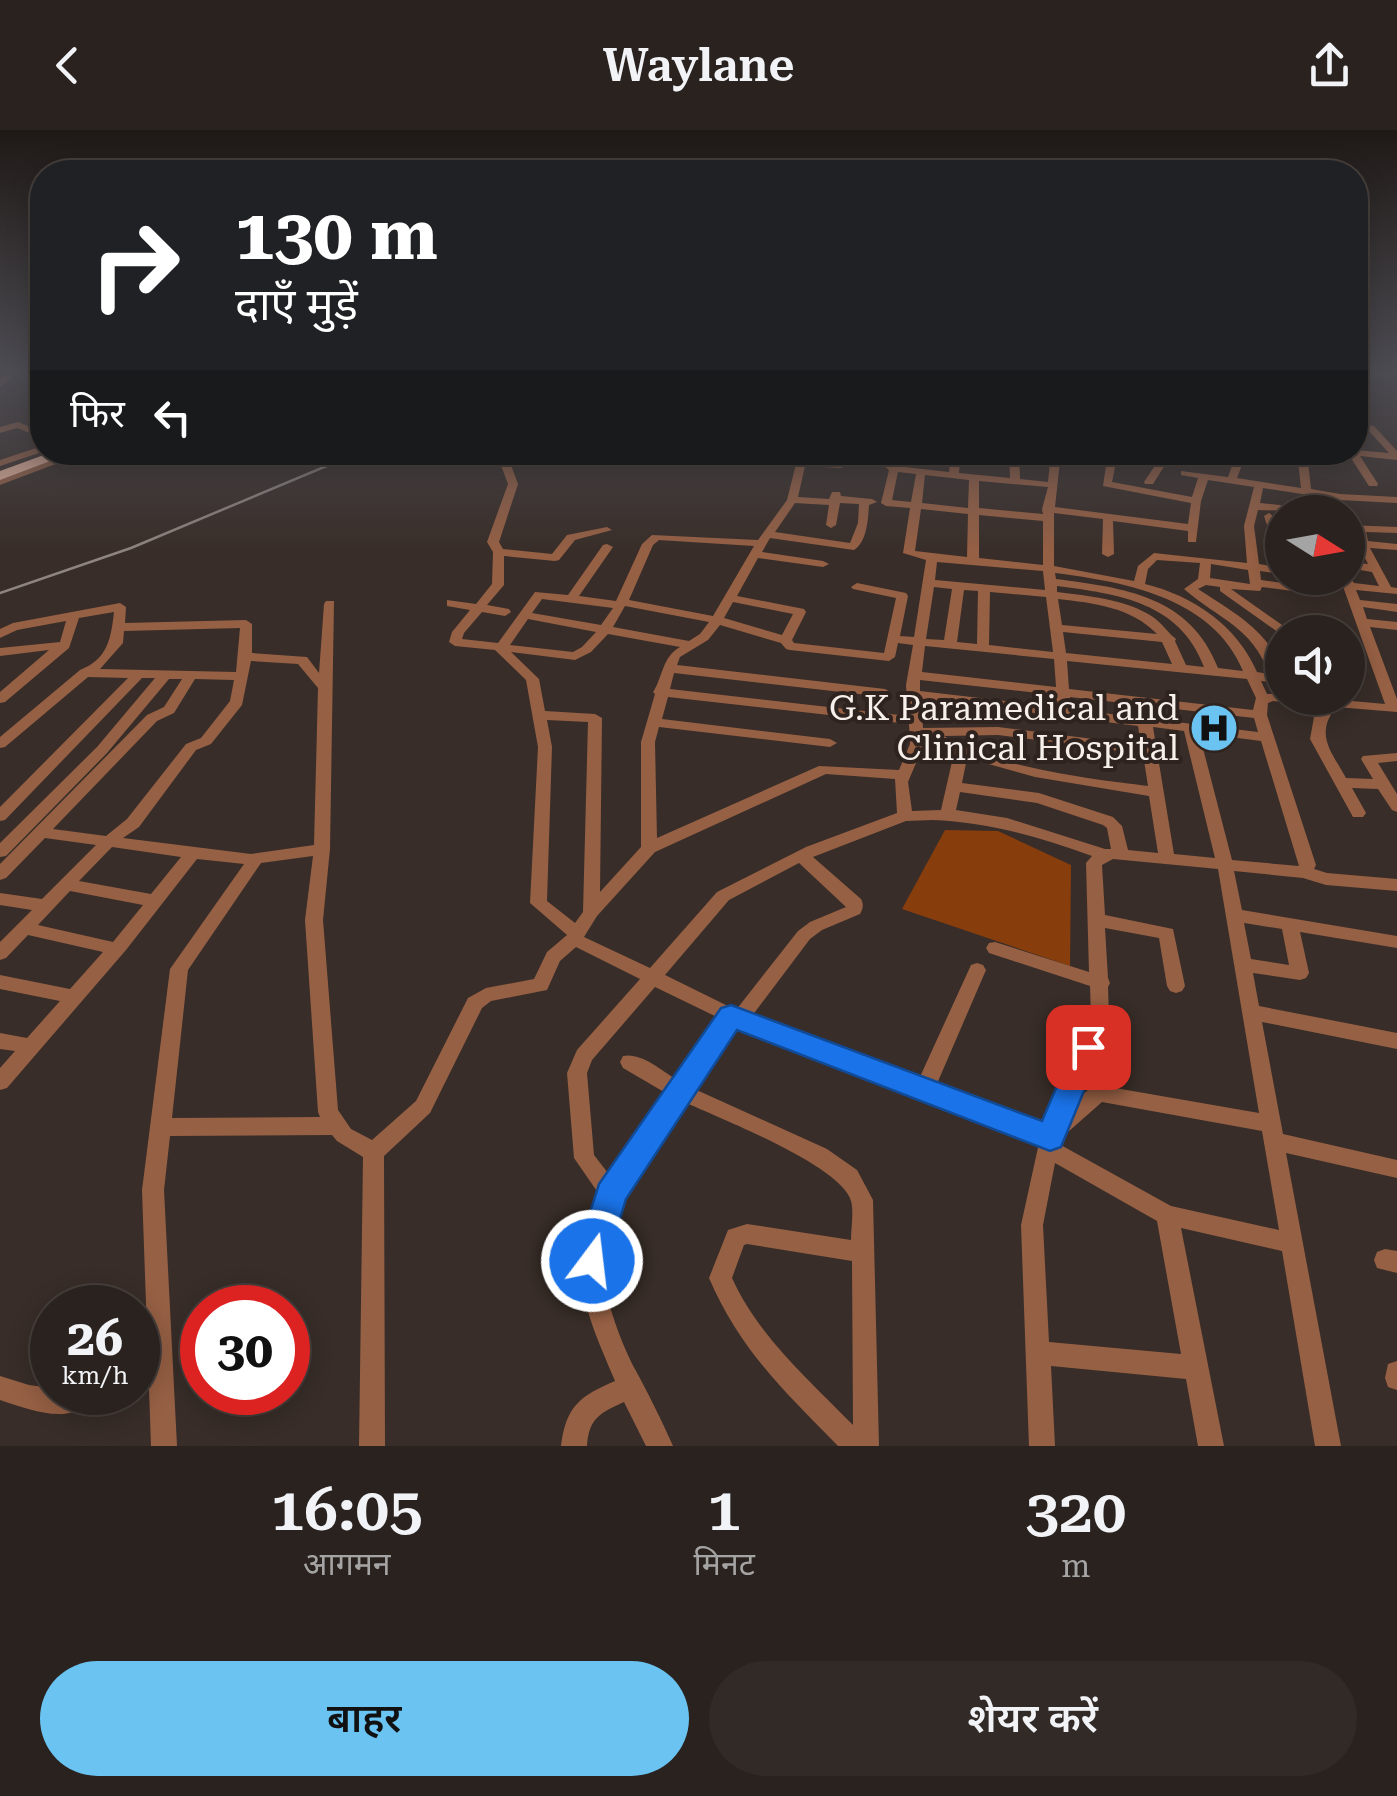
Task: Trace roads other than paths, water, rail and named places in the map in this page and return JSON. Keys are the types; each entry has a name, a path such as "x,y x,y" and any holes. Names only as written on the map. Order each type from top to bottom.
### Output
{"highway":[{"path":"0,472 30,458"},
{"path":"0,472 30,463"}],"street":[{"path":"1368,455 1397,457 1374,431"},
{"path":"0,472 30,465"},
{"path":"503,465 514,484 492,542 499,552 499,581 458,632 455,642 500,649 578,656 621,604 648,544 659,536 854,548 864,501"},
{"path":"649,848 648,742 668,668 675,655 693,646 717,620 792,500 801,465"},
{"path":"889,465 894,469 1053,484"},
{"path":"954,475 955,465"},
{"path":"1014,465 1014,481"},
{"path":"1055,465 1047,514 1048,576 1058,628 1063,713"},
{"path":"1110,465 1106,484 1196,501"},
{"path":"1150,482 1159,465"},
{"path":"1231,480 1237,465"},
{"path":"1303,465 1306,492"},
{"path":"1359,465 1373,484"},
{"path":"886,502 894,469"},
{"path":"920,472 909,553 973,560 1117,591 1174,614 1193,630 1208,654 1213,673"},
{"path":"1184,473 1326,495"},
{"path":"792,500 835,497 974,510 1108,516 1153,522 1193,534 1196,501 1204,476"},
{"path":"973,560 974,477"},
{"path":"1259,485 1248,526 1255,567 1253,590 1204,581 1190,588 1230,612 1265,646"},
{"path":"831,525 835,497"},
{"path":"1365,498 1397,500"},
{"path":"1253,510 1265,510"},
{"path":"1253,510 1265,516"},
{"path":"1108,516 1108,554"},
{"path":"1140,582 1142,568 1154,556 1153,522"},
{"path":"1365,527 1397,530"},
{"path":"499,552 555,558 571,537 606,530"},
{"path":"761,544 823,564"},
{"path":"1365,544 1397,548"},
{"path":"573,597 607,547"},
{"path":"1365,548 1392,591"},
{"path":"1154,556 1265,568"},
{"path":"905,816 901,782 920,728 914,675 932,558"},
{"path":"1204,581 1206,560"},
{"path":"1365,567 1376,568"},
{"path":"1048,576 1140,582 1186,605 1234,640 1262,707 1267,737 1308,865 1304,872"},
{"path":"927,583 1053,597 1135,612 1170,639 1181,670"},
{"path":"1256,584 1265,585"},
{"path":"950,646 958,586"},
{"path":"1219,586 1265,618"},
{"path":"1365,587 1392,591"},
{"path":"500,649 539,594 717,620 786,640 790,646 883,658 891,655 902,596 857,588"},
{"path":"983,649 984,590"},
{"path":"1365,593 1397,608"},
{"path":"732,594 781,599"},
{"path":"732,594 800,612 786,640"},
{"path":"451,602 505,612"},
{"path":"330,604 322,850 314,920 328,1112 334,1126"},
{"path":"0,634 13,627 120,608 117,644 91,672"},
{"path":"524,615 693,646"},
{"path":"0,699 65,644 74,616"},
{"path":"1365,622 1397,626"},
{"path":"0,954 109,841 133,822 193,745 206,742 236,702 248,626 244,623 118,627"},
{"path":"1058,628 1170,639"},
{"path":"1365,628 1395,706 1365,704"},
{"path":"893,639 1265,678"},
{"path":"0,652 65,644"},
{"path":"500,649 529,674 545,747 537,896 541,907 574,936 735,1017 1049,1143 1167,1215 1292,1243"},
{"path":"0,744 80,675 91,672 190,676 302,660 326,688"},
{"path":"1378,666 1397,668"},
{"path":"668,668 886,693"},
{"path":"0,816 139,674"},
{"path":"0,852 102,750 165,675"},
{"path":"914,675 1064,693 1265,707"},
{"path":"0,874 152,718 169,710 190,676"},
{"path":"0,682 20,682"},
{"path":"660,692 920,728 998,731 1146,750"},
{"path":"914,694 1267,737"},
{"path":"824,769 835,714"},
{"path":"539,715 594,718 591,912"},
{"path":"1321,715 1317,739 1358,813"},
{"path":"654,722 830,743"},
{"path":"1145,723 1146,750 1167,859"},
{"path":"920,728 961,753 1103,787 1154,792"},
{"path":"1191,729 1225,865 1328,1446"},
{"path":"948,812 961,753"},
{"path":"1397,758 1368,758 1397,807"},
{"path":"372,1446 374,1152 423,1107 475,1003 486,995 541,984 553,957 649,848 824,769 904,775"},
{"path":"1344,783 1383,784"},
{"path":"953,786 1039,798 1108,820 1113,855"},
{"path":"611,1194 584,1158 576,1073 584,1056 723,896 801,856 905,816 948,812 1022,825 1113,855 1304,872 1326,879 1397,885"},
{"path":"40,832 256,858 322,850"},
{"path":"0,1082 193,853"},
{"path":"1042,1446 1032,1225 1049,1143 1100,1017 1094,863 1113,855"},
{"path":"660,1446 592,1282 592,1261 611,1194 678,1090 811,928 854,910 855,903 801,856"},
{"path":"164,1446 153,1190 178,969 256,858"},
{"path":"66,885 155,901"},
{"path":"0,899 46,906"},
{"path":"1233,915 1397,942"},
{"path":"1097,920 1166,933 1176,986"},
{"path":"1242,965 1300,973 1290,924"},
{"path":"25,928 116,949"},
{"path":"995,948 1100,983"},
{"path":"924,1091 977,970"},
{"path":"0,982 73,997"},
{"path":"1251,1012 1397,1041"},
{"path":"0,1042 30,1046"},
{"path":"630,1062 678,1090 820,1156 849,1177 862,1200 866,1446"},
{"path":"1049,1143 1098,1094 1272,1133 1397,1169"},
{"path":"159,1127 334,1126 374,1152"},
{"path":"1167,1215 1211,1446"},
{"path":"856,1446 751,1337 732,1310 720,1278 736,1238 747,1234 863,1252"},
{"path":"1038,1352 1196,1368"},
{"path":"574,1446 574,1424 588,1406 632,1386"},
{"path":"0,1388 30,1397"}],"railway":[{"path":"0,593 131,548 329,465"}],"place":[{"name":"G.K Paramedical and Clinical Hospital","path":"1214,728"}]}
